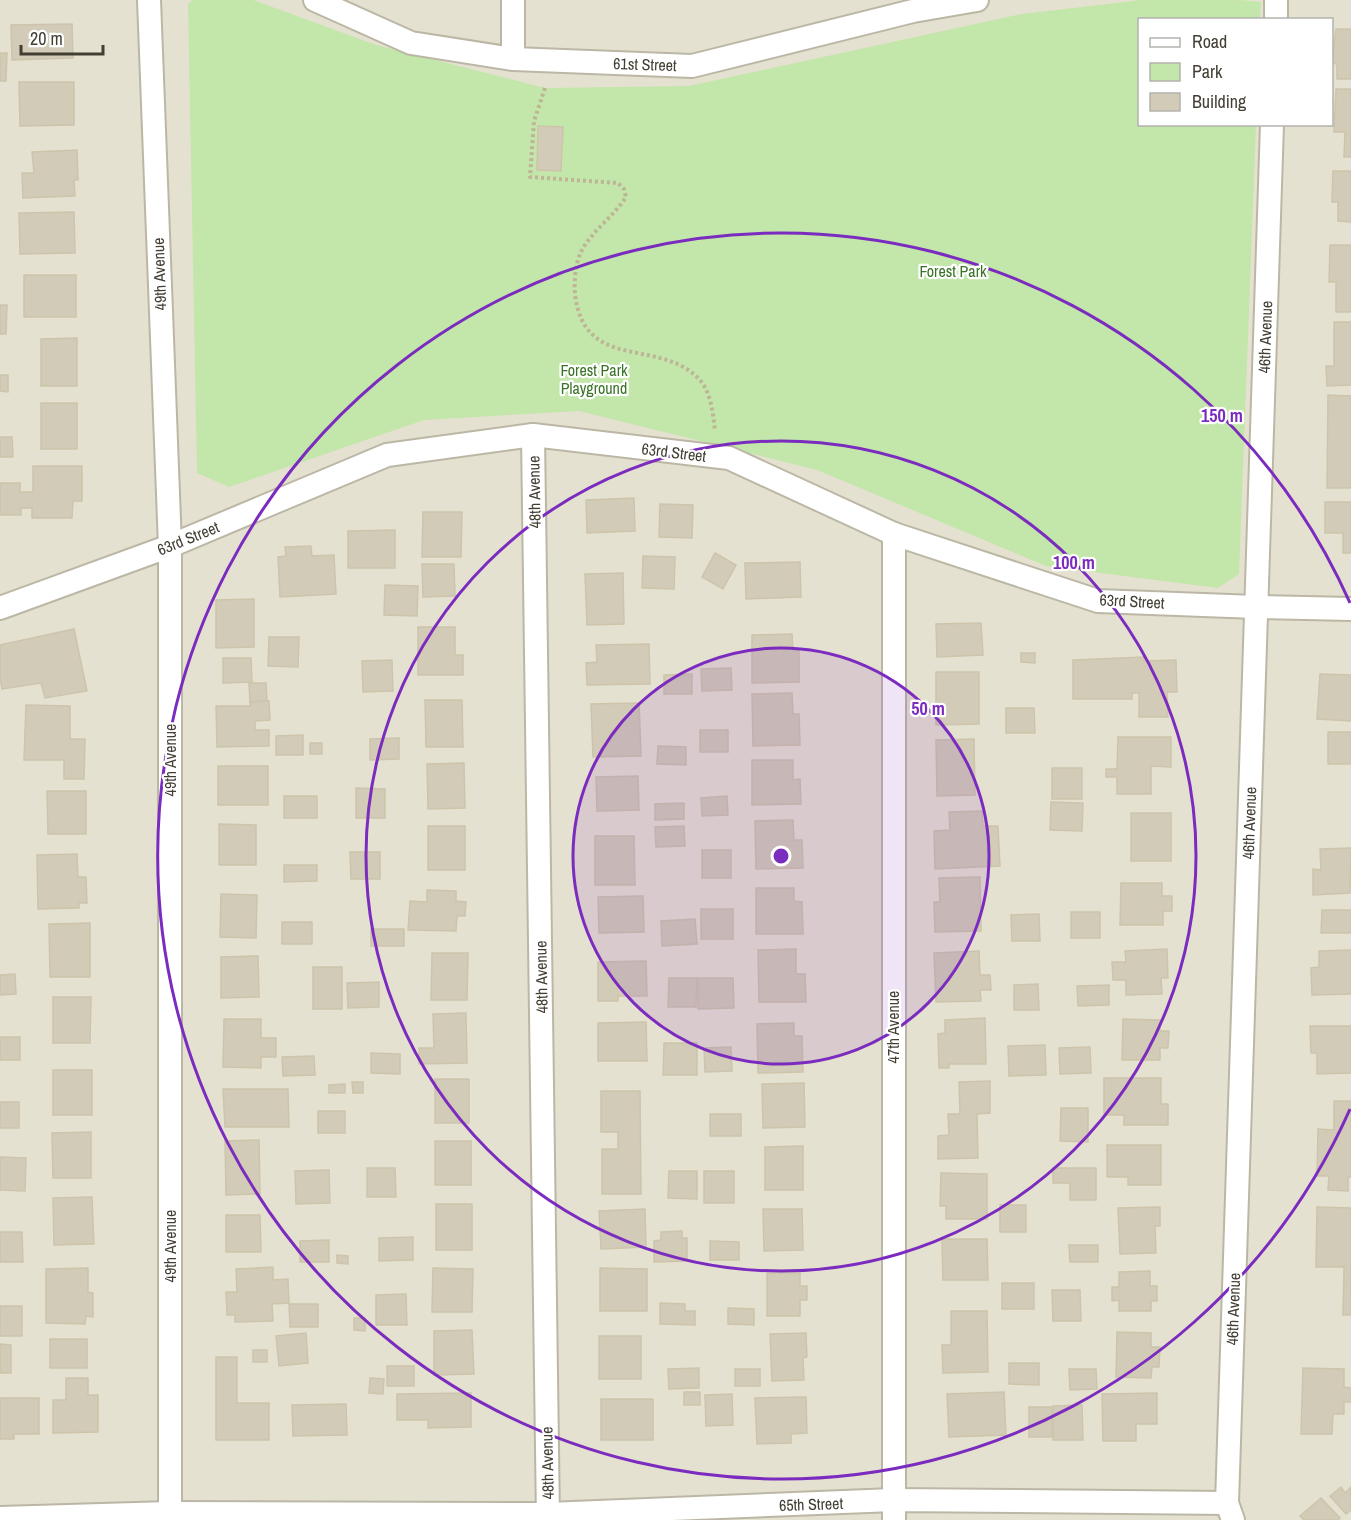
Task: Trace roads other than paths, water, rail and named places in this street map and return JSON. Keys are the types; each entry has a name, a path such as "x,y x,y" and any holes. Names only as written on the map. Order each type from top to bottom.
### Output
{"street":[{"name":"49th Avenue","path":"149,0 170,546 170,1516"},
{"name":"61st Street","path":"315,0 411,43 513,59 693,66 913,6 977,0"},
{"path":"513,0 513,59"},
{"path":"1276,0 1276,18"},
{"name":"46th Avenue","path":"1230,1511 1272,126"},
{"name":"63rd Street","path":"0,608 170,546 387,455 533,435 729,458 894,534 1098,601 1351,609"},
{"name":"48th Avenue","path":"533,435 548,1517"},
{"name":"47th Avenue","path":"893,1510 894,534"},
{"name":"65th Street","path":"0,1518 548,1517 893,1510 1230,1511"}],"park label":[{"name":"Forest Park","path":"953,271"},
{"name":"Forest Park Playground","path":"594,379"}]}
